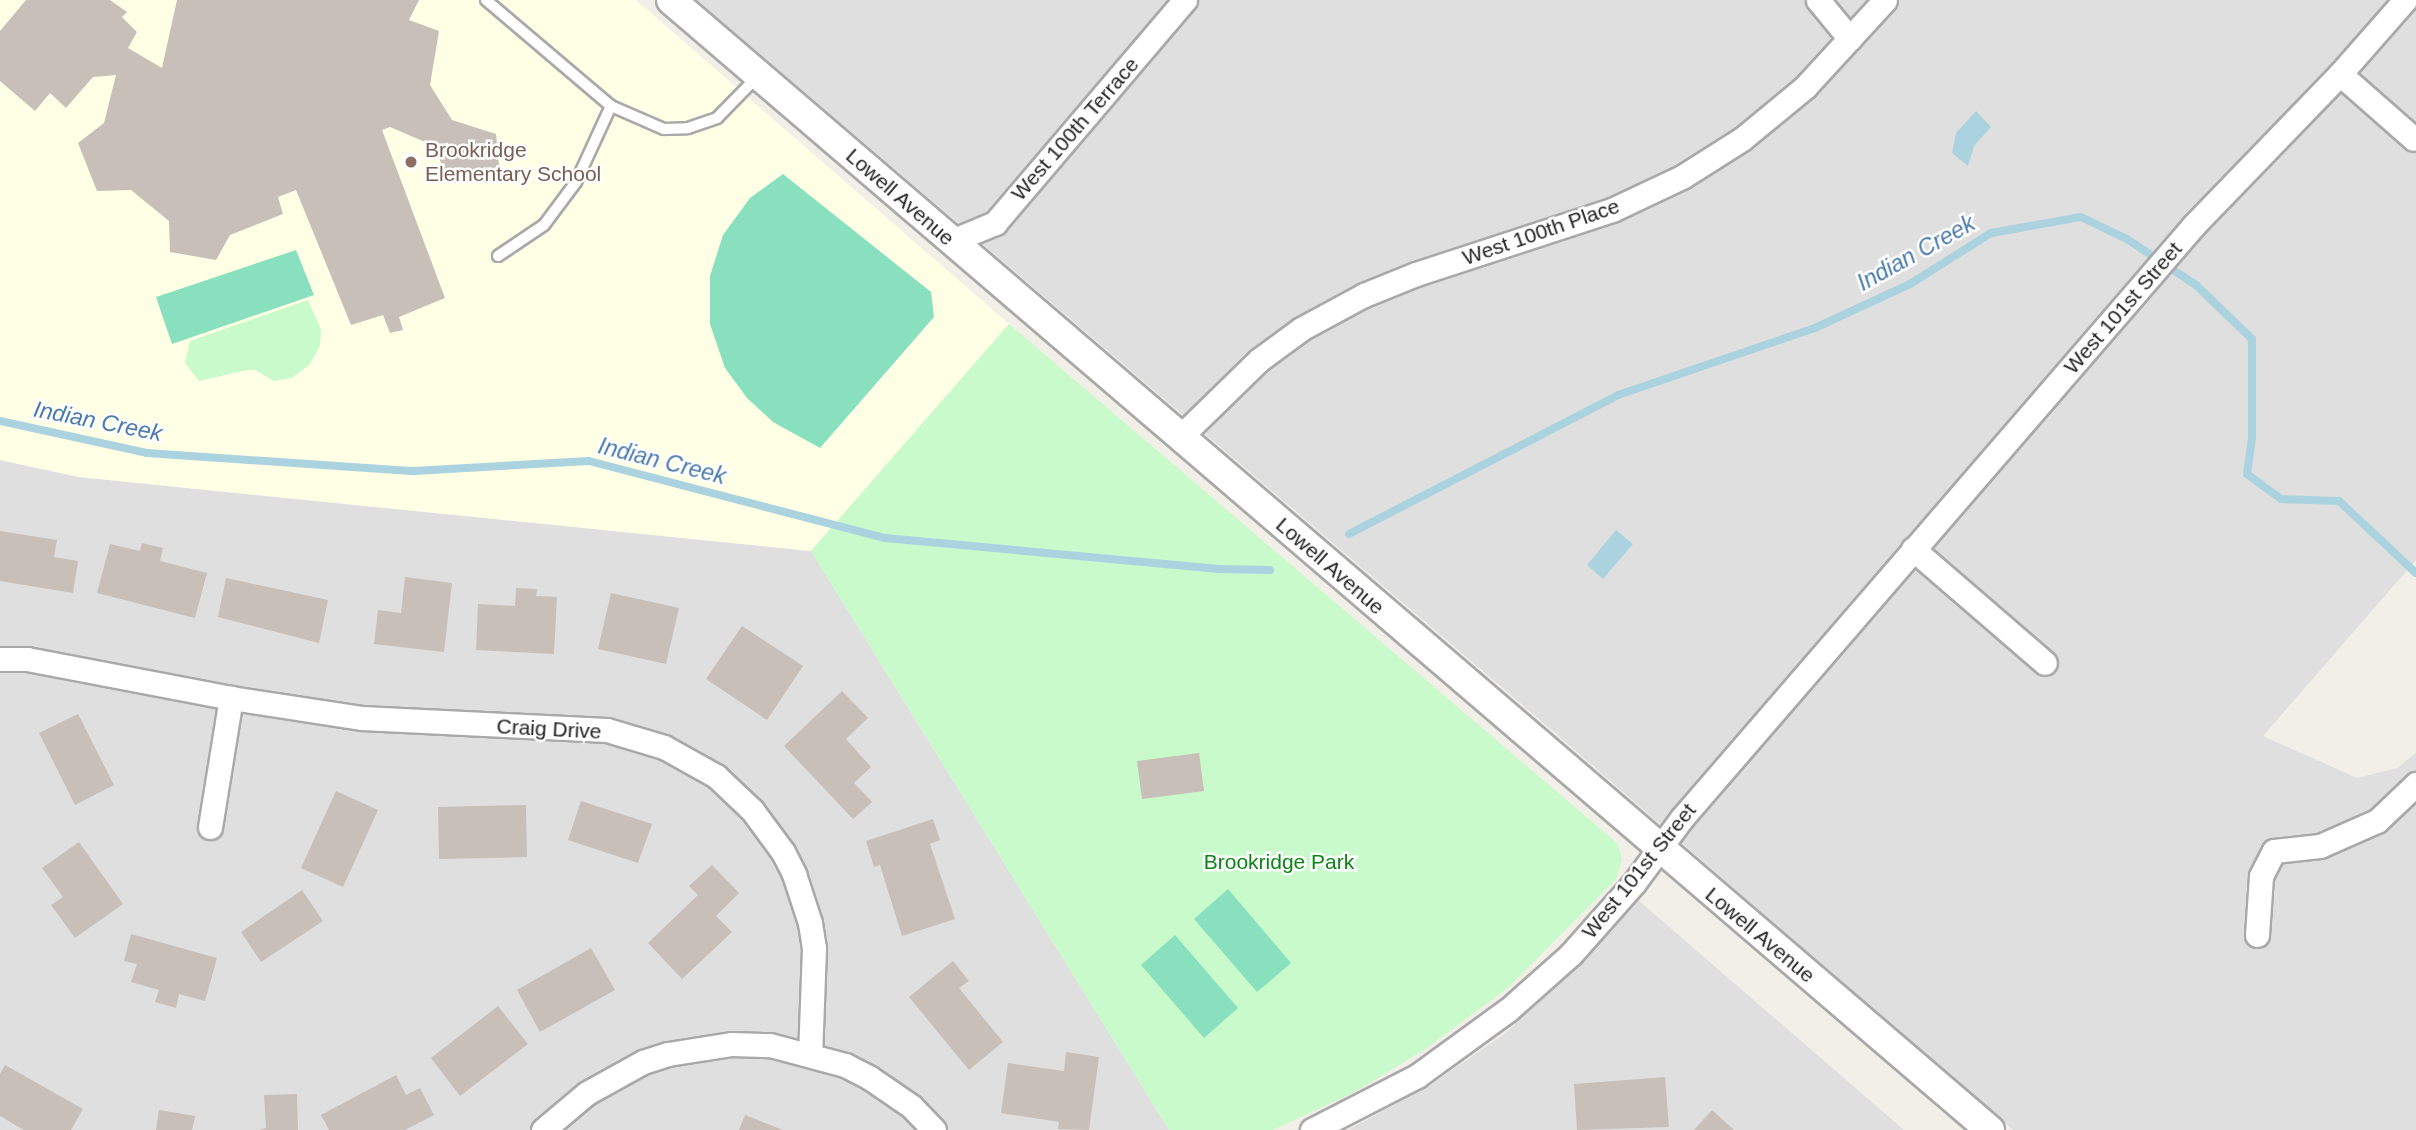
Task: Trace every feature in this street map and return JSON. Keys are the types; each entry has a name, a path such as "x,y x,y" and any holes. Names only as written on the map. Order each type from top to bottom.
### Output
{"street":[{"name":"West 100th Terrace","path":"952,241 995,223 1185,0"},
{"path":"1818,0 1850,39"},
{"name":"West 100th Place","path":"1180,437 1259,360 1301,329 1364,295 1416,274 1612,210 1682,177 1763,121 1805,87 1885,0"},
{"name":"West 101st Street","path":"1312,1130 1417,1076 1508,1010 1571,954 1634,883 1682,818 2194,225 2340,74 2405,0"},
{"name":"Lowell Avenue","path":"678,2 759,76 1990,1130"},
{"path":"2340,74 2414,139"},
{"path":"1913,549 2045,663"},
{"name":"Craig Drive","path":"0,659 27,659 232,698 362,718 607,730 664,747 716,776 752,810 783,852 803,898 814,948 810,1055"},
{"path":"210,827 232,698"},
{"path":"2257,935 2261,876 2274,851 2320,845 2377,821 2416,784"},
{"path":"542,1130 609,1079 668,1054 732,1044 770,1045 845,1065 870,1078 911,1106 934,1130"}],"lane":[{"path":"486,0 611,106 664,129 688,128 717,118 759,76"},
{"path":"498,256 544,225 576,182 611,106"}],"shaded area":[{"name":"Brookridge Elementary School","path":"0,0 636,0 1009,324 811,551 79,477 0,460"},
{"path":"697,0 2416,0 2416,560 2263,736 2357,778 2397,768 2416,753 2416,1130 2013,1130 1532,713"},
{"path":"0,460 79,477 811,551 1169,1130 0,1130"},
{"path":"1638,900 1904,1130 1348,1130 1429,1086 1507,1032"}],"green space":[{"path":"783,174 931,292 934,317 820,448 773,422 747,398 725,368 710,324 710,276 723,235 750,198"},
{"path":"296,250 314,295 172,344 156,297"},
{"path":"308,300 321,329 320,346 309,365 292,378 274,381 255,370 247,370 199,381 185,363 190,341"},
{"name":"Brookridge Park","path":"1009,324 1618,844 1622,859 1616,879 1509,987 1427,1048 1355,1092 1273,1130 1169,1130 811,551"},
{"path":"1228,889 1291,963 1257,992 1194,919"},
{"path":"1175,935 1238,1008 1204,1038 1141,965"}],"water":[{"path":"1976,111 1991,127 1974,146 1968,166 1952,153 1956,133"},
{"path":"1616,530 1633,544 1603,579 1587,565"}],"building":[{"path":"26,0 110,0 127,12 122,17 137,32 128,48 162,68 177,0 419,0 409,20 439,31 430,85 452,120 496,134 499,165 489,178 450,180 432,145 390,127 382,130 445,298 399,317 403,330 390,333 383,315 351,325 296,190 278,197 283,214 230,235 216,260 170,252 169,221 131,190 97,191 78,143 104,123 116,75 93,77 66,108 50,93 35,111 0,81 0,31"},
{"path":"0,531 57,540 54,557 78,561 73,593 0,581"},
{"path":"142,543 163,548 160,561 207,573 195,618 97,593 110,544 140,551"},
{"path":"405,577 452,583 444,652 374,644 378,610 401,613"},
{"path":"226,578 328,600 319,643 218,617"},
{"path":"516,588 537,589 536,596 557,597 554,654 476,650 478,604 515,606"},
{"path":"611,593 679,608 666,664 598,649"},
{"path":"742,626 803,666 767,720 706,679"},
{"path":"842,691 868,718 846,739 871,767 854,783 872,802 853,819 784,746"},
{"path":"78,714 114,785 75,805 39,733"},
{"path":"1199,753 1204,791 1142,799 1137,761"},
{"path":"336,791 378,810 343,887 301,868"},
{"path":"581,801 652,824 638,863 568,840"},
{"path":"526,805 527,857 439,859 438,807"},
{"path":"933,819 940,840 930,844 955,919 902,936 880,865 874,867 866,841"},
{"path":"79,842 123,904 75,938 51,905 63,897 42,868"},
{"path":"712,865 739,893 716,916 732,932 682,979 648,943 698,895 689,886"},
{"path":"302,890 323,921 261,962 241,932"},
{"path":"131,934 217,958 205,1001 179,994 176,1008 155,1002 159,990 131,982 137,964 124,961"},
{"path":"591,948 615,990 540,1032 517,990"},
{"path":"953,961 969,981 959,988 1003,1042 969,1070 909,997"},
{"path":"498,1006 528,1044 460,1096 431,1058"},
{"path":"1066,1052 1099,1057 1089,1130 1058,1129 1059,1122 1001,1113 1008,1063 1064,1071"},
{"path":"5,1065 83,1109 71,1130 24,1130 0,1116 0,1074"},
{"path":"396,1075 406,1095 420,1088 434,1115 405,1130 329,1130 321,1115"},
{"path":"1665,1077 1669,1127 1577,1130 1574,1084"},
{"path":"297,1094 298,1130 259,1130 266,1128 264,1095"},
{"path":"159,1110 195,1116 192,1130 156,1130"},
{"path":"1712,1110 1734,1130 1694,1130"},
{"path":"745,1115 783,1130 739,1130"}],"waterway":[{"name":"Indian Creek","path":"1349,534 1618,395 1815,328 1910,284 1991,233 2081,217 2127,239 2196,285 2252,339 2252,438 2247,474 2281,499 2339,501 2416,573"},
{"name":"Indian Creek","path":"0,421 147,453 414,471 589,461 885,538 1217,569 1270,570"}],"place":[{"name":"Brookridge Elementary School","path":"411,162"}]}
